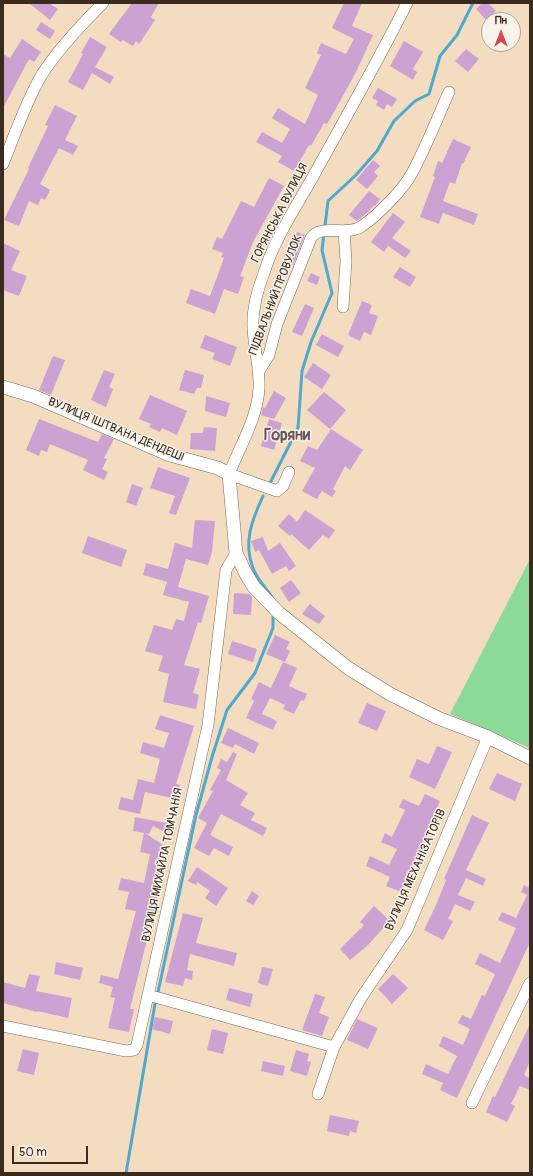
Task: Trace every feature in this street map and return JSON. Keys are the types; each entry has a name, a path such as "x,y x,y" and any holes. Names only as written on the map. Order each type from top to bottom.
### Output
{"street":[{"path":"3,164 29,99 42,75 103,3"},
{"name":"ГОРЯНСЬКА ВУЛИЦЯ","path":"229,474 253,420 257,401 259,372 254,334 254,312 265,268 284,229 378,60 406,3"},
{"name":"ПІДВАЛЬНИЙ ПРОВУЛОК","path":"259,372 270,355 277,324 310,238 314,233 324,231 344,231 361,228 383,208 412,174 449,92"},
{"path":"343,306 346,261 344,231"},
{"name":"ВУЛИЦЯ ІШТВАНА ДЕНДЕШІ","path":"3,387 33,396 170,455 218,468 229,474"},
{"path":"289,472 283,486 277,491 229,474 236,553 246,574 266,600 279,613 348,668 411,706 488,737 530,758"},
{"name":"ВУЛИЦЯ МИХАЙЛА ТОМЧАНІЯ","path":"3,1026 126,1051 134,1050 137,1045 208,725 226,570 236,553"},
{"name":"ВУЛИЦЯ МЕХАНІЗАТОРІВ","path":"318,1094 334,1047 361,998 406,930 488,737"},
{"path":"472,1103 530,983"},
{"path":"148,995 334,1047"}],"green space":[{"path":"530,559 530,748 450,714"}],"building":[{"path":"29,3 49,3 58,9 50,20"},
{"path":"132,3 159,3 151,17 155,20 139,44 136,41 133,46 123,40 121,42 109,34"},
{"path":"344,3 362,3 352,26 373,35 356,72 327,124 324,123 294,171 278,162 282,156 256,142 262,132 282,143 290,129 272,118 278,108 305,124 318,95 305,88 321,55 317,53 321,43 346,54 354,39 332,28"},
{"path":"482,3 488,3 496,11 481,12 481,14 476,9"},
{"path":"41,22 55,31 50,39 36,30"},
{"path":"90,37 107,47 95,67 114,77 110,84 92,73 83,90 68,82"},
{"path":"22,39 41,52 34,62 29,59 3,108 3,54 10,58"},
{"path":"404,41 423,52 413,69 417,72 413,80 390,66"},
{"path":"466,49 479,59 468,72 455,61"},
{"path":"378,88 397,99 392,107 387,104 384,110 376,105 378,101 372,98"},
{"path":"55,105 77,116 65,140 78,146 73,155 59,148 40,184 50,190 45,200 41,198 38,205 29,201 19,226 4,220 29,169 28,168 48,126 45,125"},
{"path":"453,139 471,147 463,164 462,163 455,184 450,182 443,201 478,214 474,225 443,213 439,224 420,217 435,177 433,176 438,161 442,163"},
{"path":"373,160 380,166 374,172 378,176 367,189 356,180"},
{"path":"269,178 284,186 253,242 240,276 244,277 238,294 224,289 215,314 186,303 191,289 210,296 224,258 221,257 223,253 212,249 217,237 222,239 241,201 254,207"},
{"path":"369,191 380,199 375,206 374,205 357,221 349,215"},
{"path":"393,213 405,222 392,238 411,251 405,258 388,246 384,252 371,242"},
{"path":"297,232 305,235 293,265 285,261"},
{"path":"3,243 20,251 11,270 27,276 19,296 3,290"},
{"path":"400,267 416,277 410,287 393,277"},
{"path":"311,273 320,277 317,285 307,281"},
{"path":"362,301 372,305 369,313 378,316 371,335 364,332 360,341 348,335"},
{"path":"305,304 314,308 302,336 292,332"},
{"path":"322,334 344,346 338,357 316,345"},
{"path":"205,335 237,347 230,366 212,359 215,353 200,348"},
{"path":"53,356 65,360 51,395 39,390"},
{"path":"313,363 331,375 322,389 304,377"},
{"path":"104,370 115,374 109,387 113,389 106,407 91,400"},
{"path":"185,370 204,375 201,388 197,388 194,394 179,390"},
{"path":"274,391 286,398 274,419 261,415 263,407 265,408"},
{"path":"324,392 346,410 330,429 307,410"},
{"path":"150,395 187,411 177,435 162,428 160,432 149,427 151,424 139,419"},
{"path":"206,396 230,403 226,417 205,411"},
{"path":"39,419 98,442 102,434 114,439 104,458 107,459 102,469 108,472 104,480 83,470 88,460 50,444 47,452 41,450 39,456 26,450"},
{"path":"269,419 282,423 274,450 261,446"},
{"path":"204,427 217,428 215,451 190,449 191,433 203,433"},
{"path":"331,429 363,450 350,470 345,466 333,489 336,491 332,497 322,491 317,499 302,491 315,468 300,461 308,446 317,450"},
{"path":"158,467 190,478 176,515 169,513 175,496 150,488"},
{"path":"132,484 143,488 136,506 126,502"},
{"path":"305,510 335,530 329,539 323,535 309,550 291,534 290,536 278,526 289,514 297,522"},
{"path":"195,520 215,521 212,552 208,565 186,559 178,587 209,596 201,623 198,622 184,665 200,669 193,693 199,695 196,709 163,702 169,674 158,671 163,656 145,651 154,625 172,630 176,619 184,621 189,602 163,595 167,582 143,575 146,563 168,569 175,543 192,548"},
{"path":"88,536 127,550 121,567 82,553"},
{"path":"263,537 268,551 280,543 296,566 289,571 286,566 272,574 259,550 255,552 251,541"},
{"path":"291,580 301,593 289,602 280,588"},
{"path":"234,593 250,594 252,597 251,615 233,614"},
{"path":"310,604 325,616 319,624 302,614"},
{"path":"275,635 290,642 286,649 290,651 285,662 266,654"},
{"path":"232,641 257,649 253,662 228,654"},
{"path":"283,662 297,668 289,686 307,694 304,701 301,700 294,714 283,709 285,705 270,698 262,714 277,721 273,730 246,718 254,701 251,699 259,682 271,688"},
{"path":"367,703 386,711 377,731 358,723"},
{"path":"160,715 194,726 176,784 180,785 177,799 145,792 140,814 118,809 121,797 133,800 138,779 154,783 160,759 140,753 143,742 164,748 169,733 155,729"},
{"path":"228,728 259,743 254,754 235,744 233,748 221,743"},
{"path":"437,746 452,752 435,789 409,777 417,759 429,764"},
{"path":"233,752 237,754 226,780 248,793 240,805 255,813 251,820 267,828 263,836 221,814 210,835 233,847 229,856 214,848 209,856 194,848 207,823 198,818 213,791 210,790 221,770 217,768 221,759 227,762"},
{"path":"497,773 522,784 515,801 489,789"},
{"path":"425,794 440,801 401,892 386,886 390,877 366,866 370,856 389,865 397,849 381,842 385,833 392,837 405,810 399,807 403,799 419,806"},
{"path":"472,815 489,823 466,870 486,879 483,886 466,878 458,895 475,902 470,911 455,904 448,919 453,921 443,940 424,930 436,905 446,880 444,879"},
{"path":"135,817 172,824 170,835 153,826 149,834 145,833 163,845 160,864 164,865 156,903 158,904 155,916 153,915 130,1009 134,1009 129,1032 108,1028 115,998 110,997 113,987 99,983 101,975 118,979 136,911 125,909 129,892 118,890 121,878 144,883 150,854 140,852 144,833 133,831"},
{"path":"197,867 228,888 216,906 205,898 210,891 197,882 196,885 188,881"},
{"path":"524,885 530,888 530,942 457,1098 440,1090 443,1083 422,1074 426,1064 448,1074 457,1056 439,1046 443,1036 463,1045 470,1029 458,1023 462,1015 471,1019 482,995 485,996 495,974 475,964 480,953 500,963 516,928 498,920 502,912 516,918 527,895 521,892"},
{"path":"252,891 259,896 253,905 246,901"},
{"path":"374,906 390,921 368,945 350,960 340,949 364,925 360,922"},
{"path":"183,913 203,918 196,943 237,953 234,966 190,954 187,970 193,971 192,980 185,978 183,986 165,982"},
{"path":"56,962 83,968 80,980 54,974"},
{"path":"262,967 273,969 268,986 258,983"},
{"path":"29,974 40,976 36,991 72,998 68,1018 3,1003 3,982 25,988"},
{"path":"393,974 408,988 392,1004 378,989"},
{"path":"229,988 253,994 250,1007 226,1000"},
{"path":"315,994 325,997 319,1013 329,1017 322,1036 302,1030"},
{"path":"155,1017 173,1021 170,1034 152,1029"},
{"path":"357,1019 378,1028 368,1049 347,1040"},
{"path":"530,1024 530,1061 524,1075 530,1078 530,1090 520,1086 511,1104 515,1106 507,1122 486,1112 493,1096 495,1097"},
{"path":"212,1029 228,1033 223,1054 207,1050"},
{"path":"23,1049 39,1053 34,1075 17,1071"},
{"path":"296,1050 309,1054 307,1061 311,1062 307,1076 290,1071"},
{"path":"263,1061 285,1066 283,1076 261,1071"},
{"path":"330,1115 359,1121 356,1133 350,1131 349,1136 327,1131"}],"waterway":[{"path":"269,485 298,428 302,371 311,342 332,293 322,250 328,201 356,175 377,151 394,121 415,101 429,94 440,56 457,35 473,3"},
{"path":"263,496 252,522 249,549 254,572 272,597"},
{"path":"158,992 196,815 212,757 227,710 255,673 273,628 273,616"},
{"path":"126,1173 155,1004"}],"district":[{"name":"Горяни","path":"287,436"}]}
